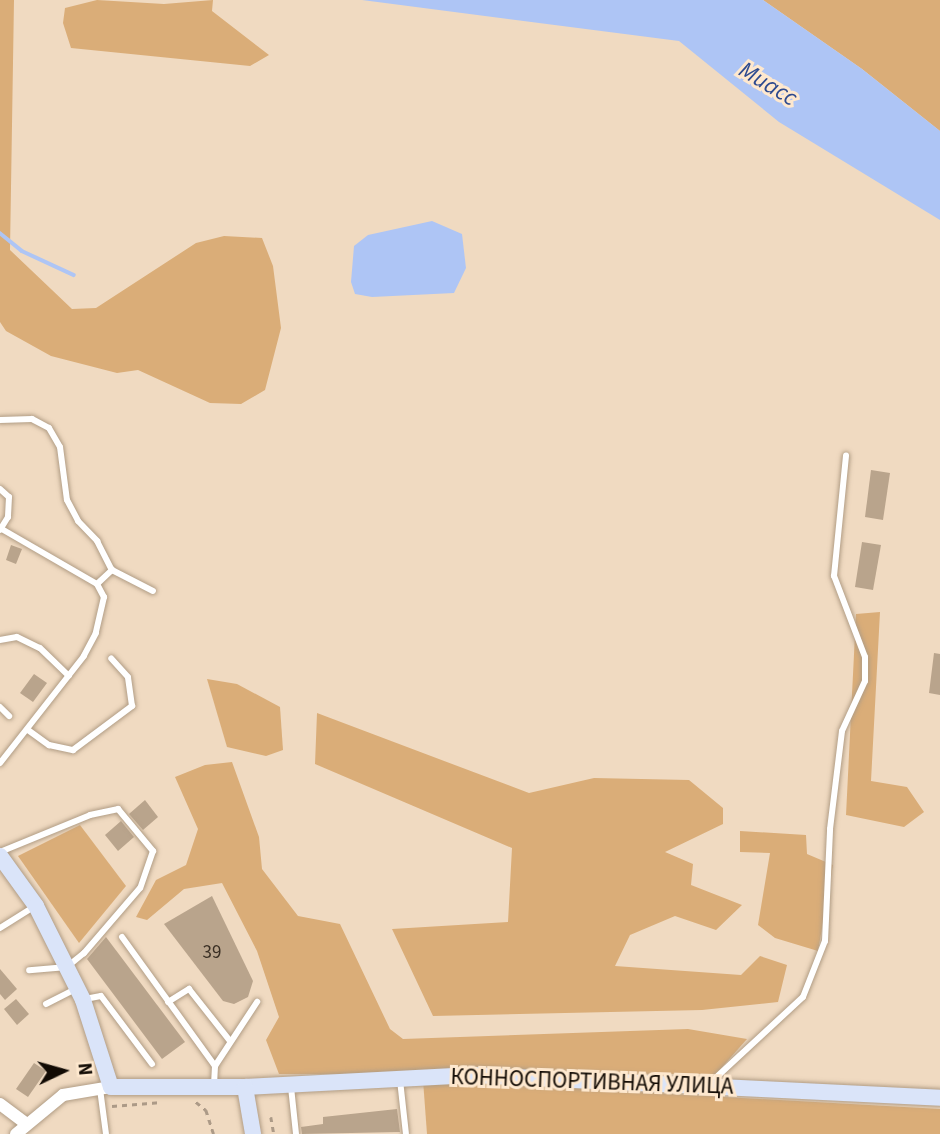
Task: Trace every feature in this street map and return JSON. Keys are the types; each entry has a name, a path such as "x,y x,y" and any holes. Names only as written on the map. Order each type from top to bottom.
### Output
{"main road":[{"path":"1,859 36,906 80,994 106,1088"},
{"name":"КОННОСПОРТИВНАЯ УЛИЦА","path":"106,1088 245,1087 473,1075 940,1098"},
{"path":"245,1087 253,1134"}],"street":[{"path":"16,1134 25,1123 63,1095 106,1088"},
{"path":"0,1104 25,1123"}],"lane":[{"path":"0,419 32,419 49,428 60,446 67,500 78,521 97,541 112,570 153,591"},
{"path":"708,1085 803,997 825,941 831,829 842,731 865,681 865,657 834,576 846,456"},
{"path":"0,489 9,497 8,517 0,529 97,584 104,597 96,634 69,676 0,763"},
{"path":"97,584 112,570"},
{"path":"0,640 17,637 40,648 69,676"},
{"path":"28,730 49,745 73,750 132,706 128,677 111,658"},
{"path":"0,707 9,716"},
{"path":"1,859 90,815 118,809 153,851 140,888 67,967 29,970"},
{"path":"0,928 36,906"},
{"path":"122,937 215,1066"},
{"path":"169,1002 190,989 230,1041"},
{"path":"46,1004 80,994 101,996 152,1063"},
{"path":"214,1087 215,1066 257,1002"},
{"path":"399,1077 406,1134"},
{"path":"291,1085 296,1134"},
{"path":"106,1088 102,1107 106,1134"}],"path":[{"path":"189,1100 206,1110 214,1134"},
{"path":"102,1107 173,1101"},
{"path":"271,1117 274,1134"}],"shaded area":[{"path":"0,0 14,0 10,250 72,309 96,308 196,243 224,236 262,238 273,266 281,328 265,390 241,404 210,403 138,370 117,373 51,356 6,331 0,322"},
{"path":"97,0 164,4 213,0 212,11 269,55 250,66 71,48 63,23 65,8"},
{"path":"763,0 940,0 940,131 862,69"},
{"path":"880,612 871,781 907,787 924,812 904,827 846,815 856,614"},
{"path":"207,679 237,684 280,707 283,750 266,756 227,747"},
{"path":"317,713 529,793 594,778 689,780 723,808 723,824 665,852 693,864 691,885 742,905 716,930 675,916 630,935 615,966 741,975 760,956 787,965 778,1002 702,1010 433,1016 392,929 508,922 512,848 315,764"},
{"path":"232,762 259,837 262,869 298,916 340,924 390,1029 403,1039 688,1029 747,1039 716,1074 279,1074 266,1040 279,1017 257,951 222,883 184,889 147,920 136,917 156,880 186,865 198,829 175,777 205,765"},
{"path":"80,825 126,886 79,943 18,856"},
{"path":"740,831 806,835 807,854 833,865 818,951 775,938 758,925 770,853 740,852"},
{"path":"423,1080 940,1109 940,1134 427,1134"}],"water":[{"name":"Миасс","path":"362,0 763,0 862,69 940,131 940,220 779,122 679,41"},
{"path":"432,221 462,234 466,268 454,293 372,297 355,294 351,282 354,246 368,235"}],"building":[{"path":"871,470 890,473 883,520 865,517"},
{"path":"862,542 881,545 873,590 855,587"},
{"path":"11,545 22,549 16,564 6,560"},
{"path":"934,653 940,654 940,695 929,693"},
{"path":"34,674 47,683 33,702 20,693"},
{"path":"145,800 158,817 143,830 129,814"},
{"path":"121,821 134,837 118,851 105,835"},
{"path":"212,896 253,981 248,997 234,1004 223,1001 164,924"},
{"path":"106,937 185,1042 162,1059 87,959"},
{"path":"0,969 17,989 5,1000 0,994"},
{"path":"16,999 29,1014 17,1025 4,1009"},
{"path":"34,1063 46,1071 28,1097 16,1089"},
{"path":"397,1109 400,1132 302,1134 301,1127 323,1124 323,1117"}],"waterway":[{"path":"0,233 22,251 74,275"}]}
